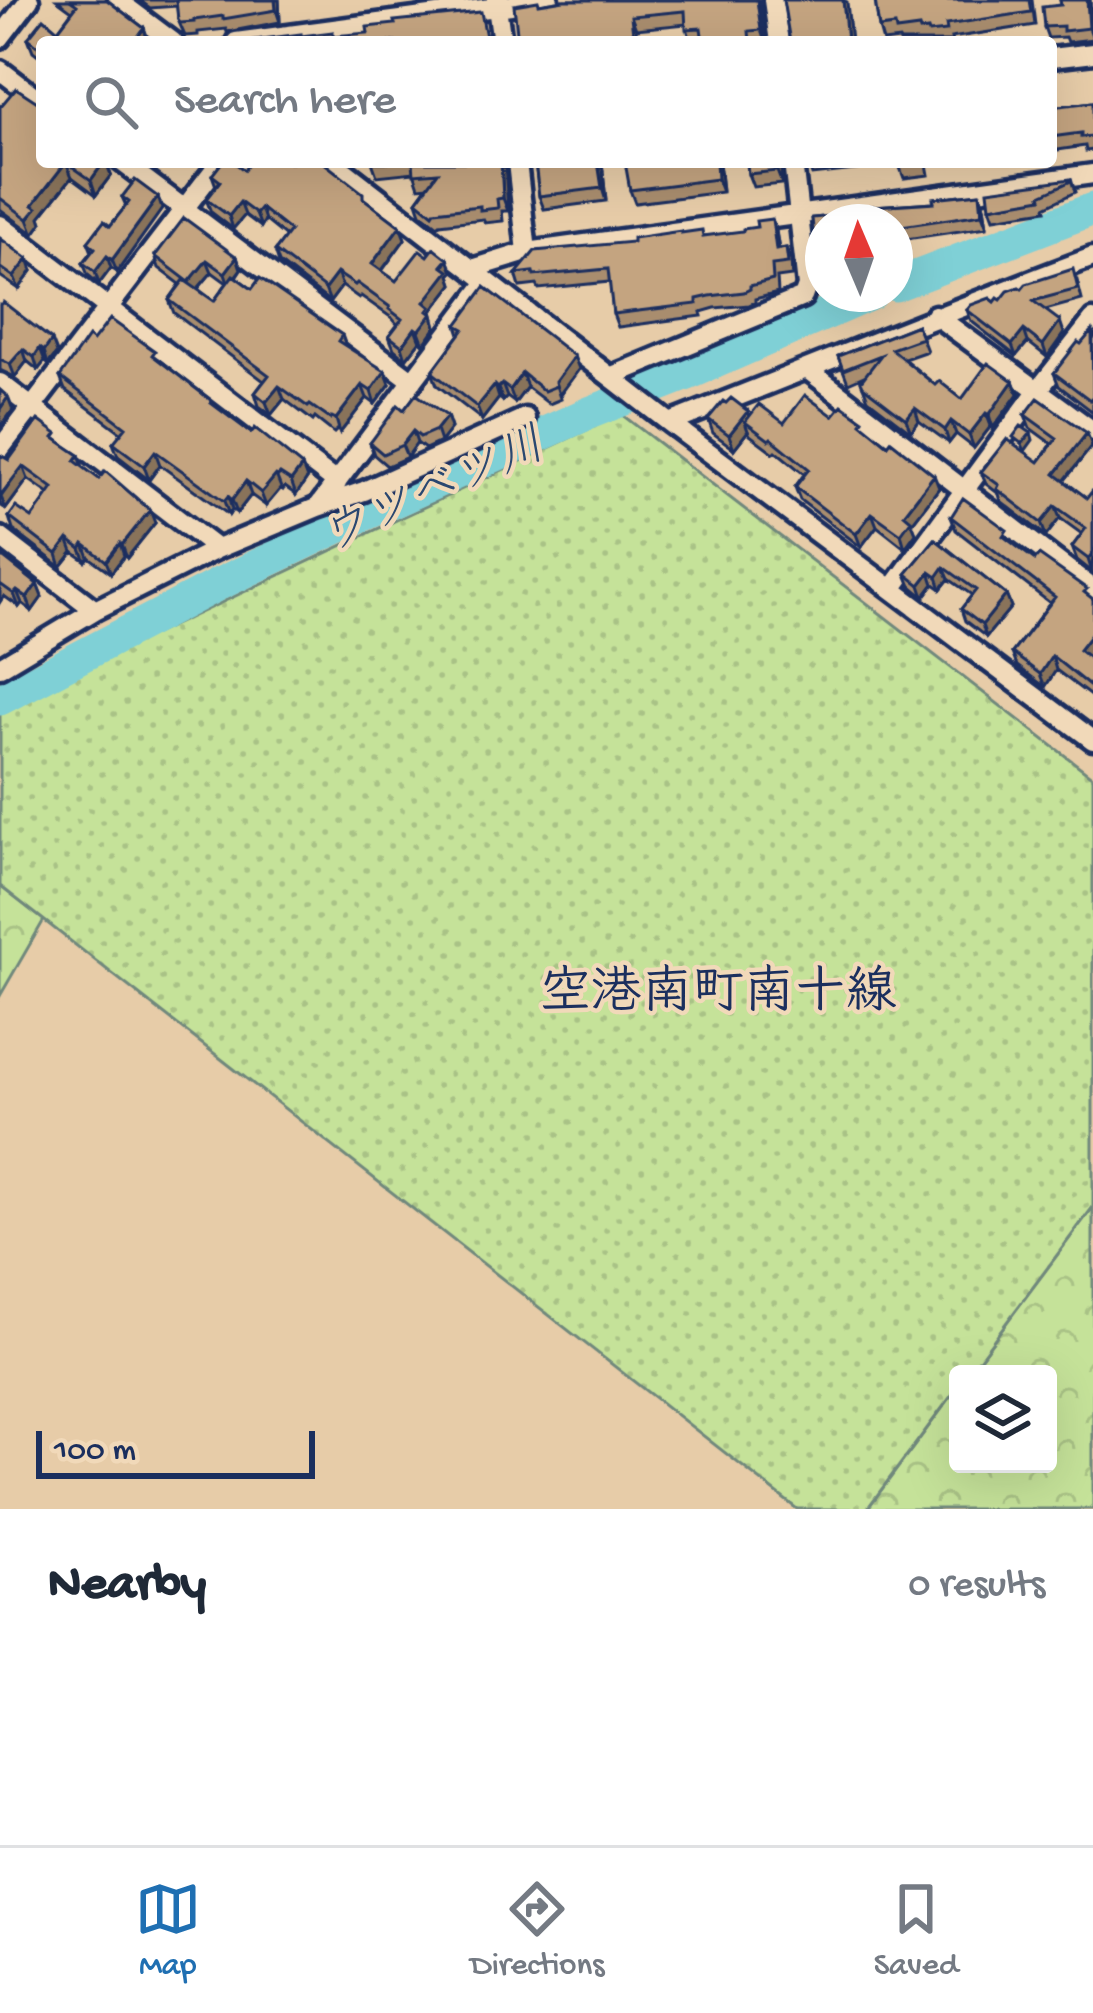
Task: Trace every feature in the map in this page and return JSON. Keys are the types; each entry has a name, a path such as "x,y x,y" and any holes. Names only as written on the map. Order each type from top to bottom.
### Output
{"street":[{"path":"0,38 29,0"},
{"path":"117,0 165,36"},
{"path":"277,36 549,0"},
{"path":"773,0 778,36"},
{"path":"497,4 501,36"},
{"path":"1057,57 1093,53"},
{"path":"0,70 36,97"},
{"path":"130,168 413,381"},
{"path":"0,449 215,168"},
{"path":"340,168 670,423 1092,737"},
{"path":"518,168 527,253"},
{"path":"616,379 803,297 808,286 794,168"},
{"path":"318,507 413,381 479,276 527,253 1093,174"},
{"path":"0,226 337,483"},
{"path":"670,423 935,315 1093,257"},
{"path":"935,315 1093,431"},
{"path":"892,590 1093,320"},
{"path":"807,369 1093,589"},
{"path":"0,383 217,549"},
{"path":"0,667 95,610 217,549 525,418"},
{"path":"0,537 95,610"}],"green space":[{"path":"621,414 1093,777 1093,1207 975,1365 949,1365 949,1399 867,1509 797,1509 0,886 0,707"},
{"path":"0,886 44,920 0,996"},
{"path":"1093,1207 1093,1509 867,1509 949,1399 949,1473 1057,1473 1057,1365 975,1365"}],"building":[{"path":"70,0 107,0 144,28 138,36 36,36 36,44 28,38 44,18 58,30 77,5"},
{"path":"176,0 275,0 276,10 180,23"},
{"path":"757,0 761,30 749,31 749,36 702,36 701,28 686,29 685,11 631,16 633,36 517,36 514,5"},
{"path":"783,0 843,0 846,36 789,36"},
{"path":"875,0 1029,0 1031,12 946,25 947,31 896,31 895,26 879,28"},
{"path":"1060,0 1087,0 1089,28 1044,27 1042,7 1061,5"},
{"path":"481,12 486,36 333,36 368,33 367,27"},
{"path":"16,88 36,101 36,168 61,168 28,219 0,198 0,107"},
{"path":"1093,102 1093,136 1057,136 1057,106"},
{"path":"74,168 100,168 91,180"},
{"path":"217,168 331,168 400,226 372,264 396,281 420,250 428,256 434,248 448,259 442,266 449,271 425,302 432,314 402,346 389,336 402,319 390,307 337,273 325,289 275,251 290,231 261,208 256,214 240,202 229,216 206,199 220,181 212,175"},
{"path":"414,168 501,168 503,198 497,199 498,208 480,210 480,206 433,214 417,201 438,172 414,174"},
{"path":"536,168 599,168 602,188 539,196"},
{"path":"626,168 716,168 717,179 630,190"},
{"path":"748,168 777,168 777,171 748,174"},
{"path":"1071,179 1042,198 990,207 988,190"},
{"path":"135,180 158,197 112,260 107,256 95,272 83,263 95,248 88,242 104,221 110,226 129,202 122,197"},
{"path":"980,193 982,214 913,224 913,204 904,204 934,202 933,198"},
{"path":"184,218 237,257 225,273 207,260 189,282 155,256"},
{"path":"772,219 776,250 786,248 788,263 772,265 773,280 744,292 697,299 697,304 613,314 608,269 516,274 535,251 633,242 633,238 681,231 702,230 703,236 743,231 757,227 756,221"},
{"path":"1,239 28,259 14,277 0,267"},
{"path":"1073,269 1078,289 1033,301 1060,321 1043,345 1024,330 1012,345 967,310 971,305 990,298 1001,300 1008,291"},
{"path":"233,275 252,289 260,278 342,335 338,341 385,371 371,391 362,385 336,419 308,407 279,386 266,402 255,393 269,375 169,300 184,280 214,301"},
{"path":"485,287 574,356 556,386 544,391 522,373 510,390 495,385 477,407 432,372 464,329 457,325"},
{"path":"3,302 52,340 44,351 40,348 34,357 23,349 10,364 0,359"},
{"path":"110,319 155,351 152,355 211,403 251,433 255,428 302,466 291,481 276,475 261,493 246,481 232,500 228,496 224,501 155,451 144,466 113,443 126,427 60,377 88,337 93,341"},
{"path":"917,325 922,338 891,349 935,385 939,381 962,399 988,363 1013,381 969,435 951,421 945,430 915,408 906,419 863,386 861,381 881,355 843,370 838,356"},
{"path":"1092,331 1093,396 1090,400 1054,373"},
{"path":"416,394 447,416 436,430 420,437 413,431 402,445 383,454 370,443 398,405 404,410"},
{"path":"805,395 833,416 842,405 888,445 891,441 934,475 904,514 911,520 901,534 872,513 856,534 795,487 809,469 745,422 759,404 784,423"},
{"path":"731,398 748,411 729,435 708,419"},
{"path":"1038,398 1087,433 1055,474 1087,498 1093,490 1093,552 1088,559 1072,547 1086,528 1055,506 1041,523 981,472 1007,439 1039,462 1057,438 1025,415"},
{"path":"38,420 79,455 75,461 99,479 105,471 150,510 106,561 84,544 81,549 68,539 57,554 9,517 16,507 32,518 53,488 23,466 0,496 0,455 9,460"},
{"path":"1021,426 1031,433 1022,444 1013,437"},
{"path":"963,498 1007,530 1003,536 1035,560 1039,555 1087,589 1084,592 1093,599 1093,632 1079,650 1093,661 1093,689 1052,656 1040,674 1012,653 1055,597 951,517"},
{"path":"935,539 1006,595 982,625 961,609 976,590 944,567 937,577 930,572 920,585 906,574"},
{"path":"0,555 37,584 27,598 0,584"}],"waterway":[{"name":"ウツベツ川","path":"913,278 1093,209"},
{"name":"ウツベツ川","path":"0,699 359,517 830,312"}],"district":[{"name":"空港南町南十線","path":"718,988"}]}
